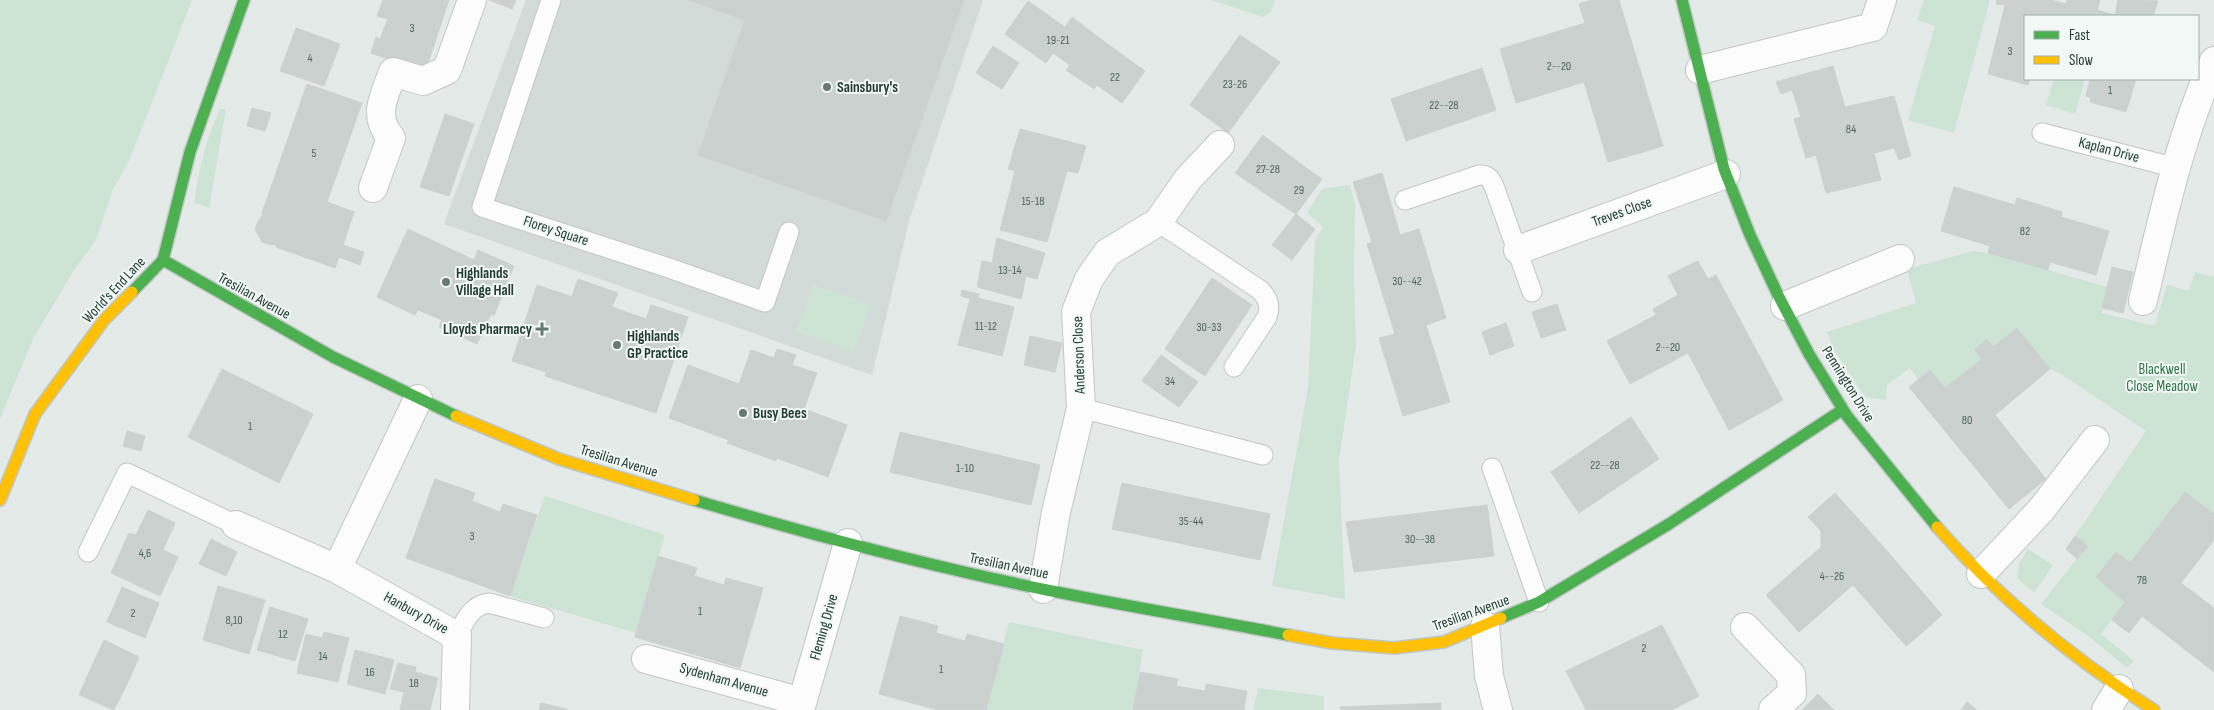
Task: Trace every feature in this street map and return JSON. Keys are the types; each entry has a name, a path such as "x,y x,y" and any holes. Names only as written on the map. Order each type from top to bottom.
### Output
{"street":[{"name":"World's End Lane","path":"0,500 36,414 104,320 163,260 190,152 244,0"},
{"path":"374,188 391,138 385,130 379,112 393,72 423,81 447,70 472,0"},
{"name":"Pennington Drive","path":"1682,0 1726,174 1760,255 1785,306 1842,410 1918,506 1981,574 2044,632 2081,662 2112,700 2154,710"},
{"path":"1700,70 1873,27 1882,0"},
{"path":"2143,301 2176,168 2197,100 2214,61"},
{"name":"Anderson Close","path":"1043,589 1056,512 1081,408 1076,312 1089,279 1107,253 1158,222 1188,180 1220,145"},
{"name":"Treves Close","path":"1518,250 1726,174"},
{"name":"Tresilian Avenue","path":"163,260 333,358 480,427 559,459 728,510 848,543 965,572 1043,589 1332,643 1394,648 1444,642 1539,602 1669,524 1842,410"},
{"path":"1785,306 1900,260"},
{"path":"337,569 418,399"},
{"path":"1981,574 2041,510 2096,440"},
{"name":"Hanbury Drive","path":"236,525 337,569 457,636 455,710"},
{"name":"Fleming Drive","path":"801,706 848,543"},
{"path":"1485,626 1489,676 1498,710"},
{"path":"1745,627 1791,675 1792,693 1773,710"},
{"name":"Sydenham Avenue","path":"646,658 801,706"}],"lane":[{"name":"Florey Square","path":"551,0 482,207 669,268 765,302 789,232"},
{"name":"Kaplan Drive","path":"2042,133 2176,168"},
{"path":"1404,200 1479,175 1486,175 1493,183 1532,292"},
{"path":"1158,222 1260,290 1267,299 1269,312 1234,367"},
{"path":"1081,408 1263,455"},
{"path":"1492,468 1539,602"},
{"path":"88,552 127,474 236,525"},
{"path":"457,636 469,615 476,607 483,603 544,618"}],"shaded area":[{"path":"526,0 983,0 910,218 872,375 444,224"}],"green space":[{"path":"0,0 192,0 129,161 113,189 96,240 74,270 33,339 0,419"},
{"path":"1211,0 1275,0 1271,12 1263,17"},
{"path":"1924,0 1990,0 1954,133 1908,120 1935,26 1917,20"},
{"path":"2054,80 2085,80 2075,114 2046,105"},
{"path":"220,109 226,109 209,208 194,202 198,177 210,132"},
{"path":"1350,185 1355,204 1354,276 1356,345 1339,460 1345,599 1272,586 1308,388 1315,241 1323,227 1307,213 1322,189"},
{"name":"Blackwell Close Meadow","path":"1974,251 1988,253 2107,287 2102,313 2155,326 2167,285 2189,291 2195,272 2214,277 2214,514 2185,492 2130,563 2116,552 2096,577 2125,602 2101,634 2134,661 2127,668 2091,638 2041,604 2087,546 2075,536 2146,431 2061,374 2050,369 2017,328 1993,347 1987,339 1974,350 1982,359 1945,388 1930,370 1918,379 1910,368 1887,385 1886,400 1865,397 1835,352 1827,332 1916,303 1907,269"},
{"path":"813,284 871,305 854,353 796,332"},
{"path":"545,496 665,535 636,633 510,596"},
{"path":"2028,549 2053,565 2034,593 2017,578 2019,564"},
{"path":"1009,622 1143,650 1133,710 986,710"},
{"path":"1258,688 1324,696 1324,710 1253,710"}],"building":[{"path":"383,0 449,0 425,72 371,53 376,37 380,39 388,19 377,16"},
{"path":"489,0 516,0 512,9"},
{"name":"Sainsbury's","path":"688,0 964,0 886,221 698,155 745,20"},
{"path":"1594,0 1640,153 1608,162 1584,82 1516,103 1500,49 1585,23 1579,4"},
{"path":"1594,0 1619,0 1663,146 1640,153"},
{"path":"1997,0 2051,0 2066,4 2067,0 2100,0 2097,10 2115,15 2024,15 2024,28 2001,22 2005,5 1996,4"},
{"path":"2118,0 2158,1 2153,15 2115,15"},
{"path":"1028,1 1065,27 1072,17 1110,46 1084,82 1066,70 1070,65 1053,53 1046,63 1005,34"},
{"path":"2001,22 2024,28 2024,80 2030,80 2028,85 1988,74"},
{"path":"296,28 340,44 324,86 280,71"},
{"path":"1240,35 1280,62 1228,133 1190,105"},
{"path":"993,46 1019,63 1002,89 976,73"},
{"path":"1110,46 1145,71 1122,103 1097,85 1094,89 1084,82"},
{"path":"1833,66 1845,107 1894,96 1911,156 1899,160 1894,148 1874,153 1881,180 1826,193 1816,155 1806,158 1794,119 1801,117 1792,90 1781,94 1776,82"},
{"path":"1482,68 1496,110 1406,141 1391,99"},
{"path":"2090,80 2136,80 2126,112 2090,102 2091,98 2086,96"},
{"path":"307,84 362,103 327,202 354,212 343,245 364,252 360,265 339,257 335,268 276,247 275,244 271,245 262,242 255,229 259,219 262,217"},
{"path":"252,108 271,113 265,131 247,126"},
{"path":"445,114 474,124 449,196 420,187"},
{"path":"1020,129 1086,146 1078,173 1067,171 1047,242 1000,230 1015,171 1008,169"},
{"path":"1263,135 1302,165 1276,201 1235,173"},
{"path":"1302,165 1322,179 1296,214 1276,201"},
{"path":"1382,173 1400,235 1419,229 1446,318 1426,325 1450,402 1403,416 1379,338 1395,334 1367,244 1372,242 1353,182"},
{"path":"1954,187 2015,205 2017,198 2062,212 2061,217 2109,231 2096,275 2050,262 2048,270 1988,253 1990,246 1941,231"},
{"path":"1296,214 1315,229 1292,260 1272,245"},
{"name":"Highlands Village Hall","path":"408,229 474,260 478,250 514,266 494,316 491,314 477,344 439,327 442,320 418,310 415,315 377,297"},
{"path":"997,238 1045,253 1037,279 1026,276 1021,299 977,287 982,261 992,263"},
{"path":"1698,261 1708,279 1716,275 1783,400 1760,413 1683,268"},
{"path":"2112,267 2133,272 2123,313 2102,308"},
{"path":"1683,268 1760,413 1729,430 1688,353 1630,384 1607,341 1656,315 1653,309 1678,295 1668,276"},
{"path":"1212,278 1252,305 1205,376 1165,349"},
{"name":"Highlands GP Practice","path":"578,279 618,293 612,307 646,319 651,305 688,317 656,413 545,376"},
{"name":"Lloyds Pharmacy","path":"537,285 572,297 546,372 512,361"},
{"path":"962,290 979,294 978,298 1014,307 1002,356 958,345 970,299 961,296"},
{"path":"1557,304 1566,330 1541,338 1532,312"},
{"path":"1506,323 1514,346 1490,355 1482,332"},
{"path":"2017,328 2050,369 1995,415 2046,479 2009,509 1909,387 1930,370 1945,388 1982,359 1974,350 1987,339 1993,347"},
{"path":"1030,336 1062,343 1055,372 1024,365"},
{"name":"Busy Bees","path":"777,349 796,355 792,365 817,373 804,409 847,425 828,477 777,458 776,461 727,443 729,440 669,418 688,365 739,384 751,350 774,358"},
{"path":"1161,355 1198,382 1179,407 1142,381"},
{"path":"222,369 313,414 279,483 188,437"},
{"path":"1631,417 1659,459 1579,513 1551,472"},
{"path":"127,431 145,436 141,451 123,446"},
{"path":"900,432 1040,465 1031,505 890,472"},
{"path":"435,479 475,493 472,501 500,512 503,504 537,515 510,596 406,558"},
{"path":"1122,483 1270,514 1260,560 1112,529"},
{"path":"2185,492 2214,514 2214,540 2181,583 2214,608 2214,672 2142,616 2129,633 2112,620 2125,602 2096,577 2116,552 2130,563"},
{"path":"1835,493 1887,551 1869,567 1924,631 1906,646 1853,585 1799,632 1766,595 1821,547 1821,531 1808,517"},
{"path":"1487,505 1494,556 1354,572 1346,522"},
{"path":"148,510 175,523 163,550 178,557 160,596 111,573 129,533 136,535"},
{"path":"2075,536 2088,546 2077,559 2066,549"},
{"path":"211,539 237,552 226,576 199,564"},
{"path":"1887,551 1942,615 1924,631 1869,567"},
{"path":"658,556 697,568 694,576 724,585 726,578 763,588 740,668 635,637"},
{"path":"218,586 265,600 249,654 203,640"},
{"path":"122,587 159,603 145,638 107,622"},
{"path":"270,607 308,619 295,661 257,650"},
{"path":"900,616 938,626 936,633 965,641 967,634 1004,644 986,710 938,710 879,694"},
{"path":"1662,625 1699,696 1672,710 1586,710 1566,671"},
{"path":"324,632 349,638 338,682 297,673 306,634 322,638"},
{"path":"104,640 139,657 127,684 91,668"},
{"path":"355,650 394,660 385,694 347,684"},
{"path":"398,663 416,667 415,672 438,678 430,710 400,710 404,692 390,689"},
{"path":"91,668 127,684 114,710 79,695"},
{"path":"1140,672 1178,679 1176,686 1205,691 1206,684 1247,691 1244,710 1133,710"},
{"path":"1818,694 1834,710 1802,710"},
{"path":"1967,702 1977,710 1961,710"},
{"path":"541,703 567,709 567,710 539,710"},
{"path":"1441,703 1441,710 1341,710 1340,707"}],"traffic: fast":[{"path":"132,292 163,260 190,152 244,0"},
{"path":"1682,0 1724,169 1750,235 1778,295 1809,354 1847,416 1937,527"},
{"path":"163,260 333,357 456,416"},
{"path":"1501,618 1539,602 1669,524 1842,410"},
{"path":"694,500 824,537 954,570 1073,595 1288,635"}],"traffic: slow":[{"path":"0,500 35,414 104,320 132,292"},
{"path":"456,416 559,459 694,500"},
{"path":"1937,527 1986,579 2066,649 2154,710"},
{"path":"1288,635 1332,643 1394,648 1444,642 1501,618"}],"place":[{"name":"Sainsbury's","path":"827,87"},
{"name":"Highlands Village Hall","path":"446,282"},
{"name":"Lloyds Pharmacy","path":"542,329"},
{"name":"Highlands GP Practice","path":"617,345"},
{"name":"Busy Bees","path":"743,413"}]}
